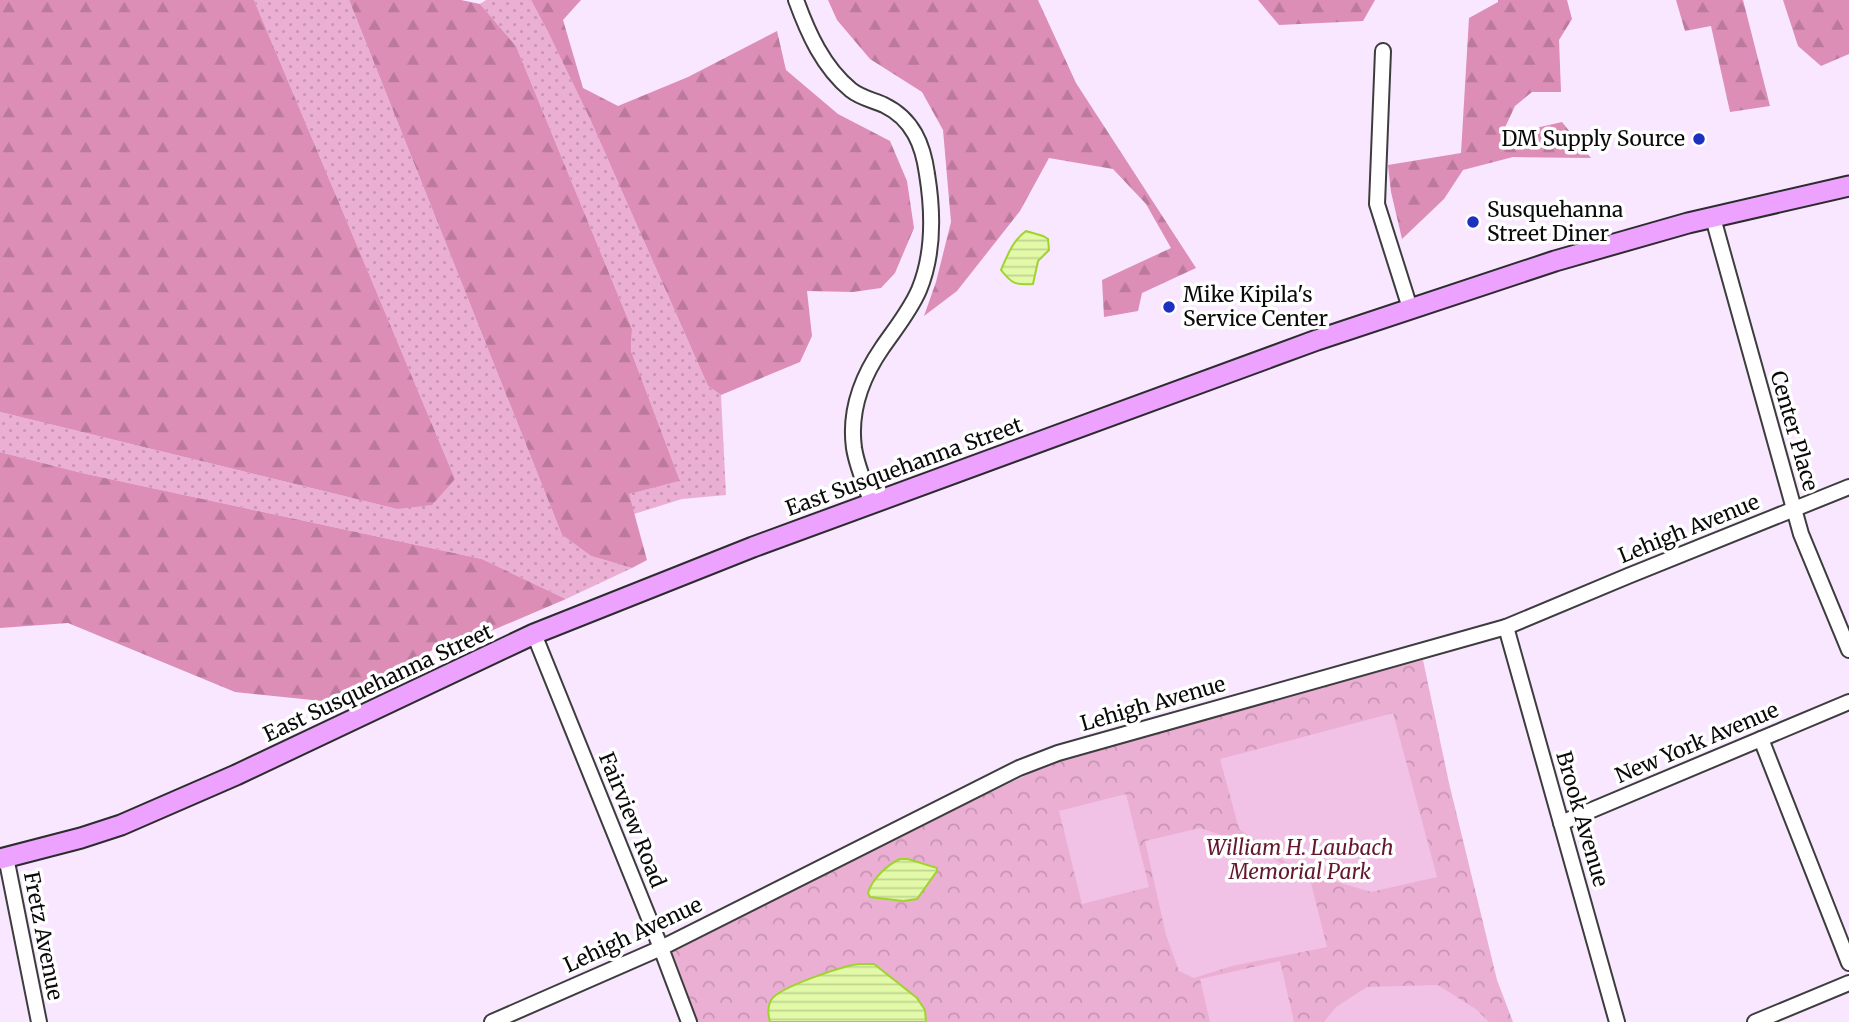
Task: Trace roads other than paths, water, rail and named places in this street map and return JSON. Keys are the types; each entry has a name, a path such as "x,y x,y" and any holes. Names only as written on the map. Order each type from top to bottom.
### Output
{"main road":[{"name":"East Susquehanna Street","path":"3,858 121,825 236,775 534,634 753,547 1317,340 1555,261 1713,218 1849,186"}],"street":[{"path":"796,0 817,48 843,83 853,92 895,111 910,125 921,147 927,176 931,233 920,287 871,364 860,389 855,413 854,447 872,503"},
{"path":"1383,51 1377,204 1410,308"},
{"name":"Center Place","path":"1713,218 1801,534 1849,650"},
{"name":"Lehigh Avenue","path":"492,1022 661,948 1019,768 1045,758 1506,627 1849,487"},
{"name":"Brook Avenue","path":"1506,627 1617,1022"},
{"name":"Fairview Road","path":"534,634 689,1022"},
{"name":"New York Avenue","path":"1561,823 1849,702"},
{"path":"1761,739 1849,963"},
{"name":"Fretz Avenue","path":"3,858 38,1022"},
{"path":"1755,1022 1849,982"}],"place":[{"name":"DM Supply Source","path":"1699,139"},
{"name":"Susquehanna Street Diner","path":"1473,222"},
{"name":"Mike Kipila's Service Center","path":"1169,307"}],"park label":[{"name":"William H. Laubach Memorial Park","path":"1300,860"}]}
